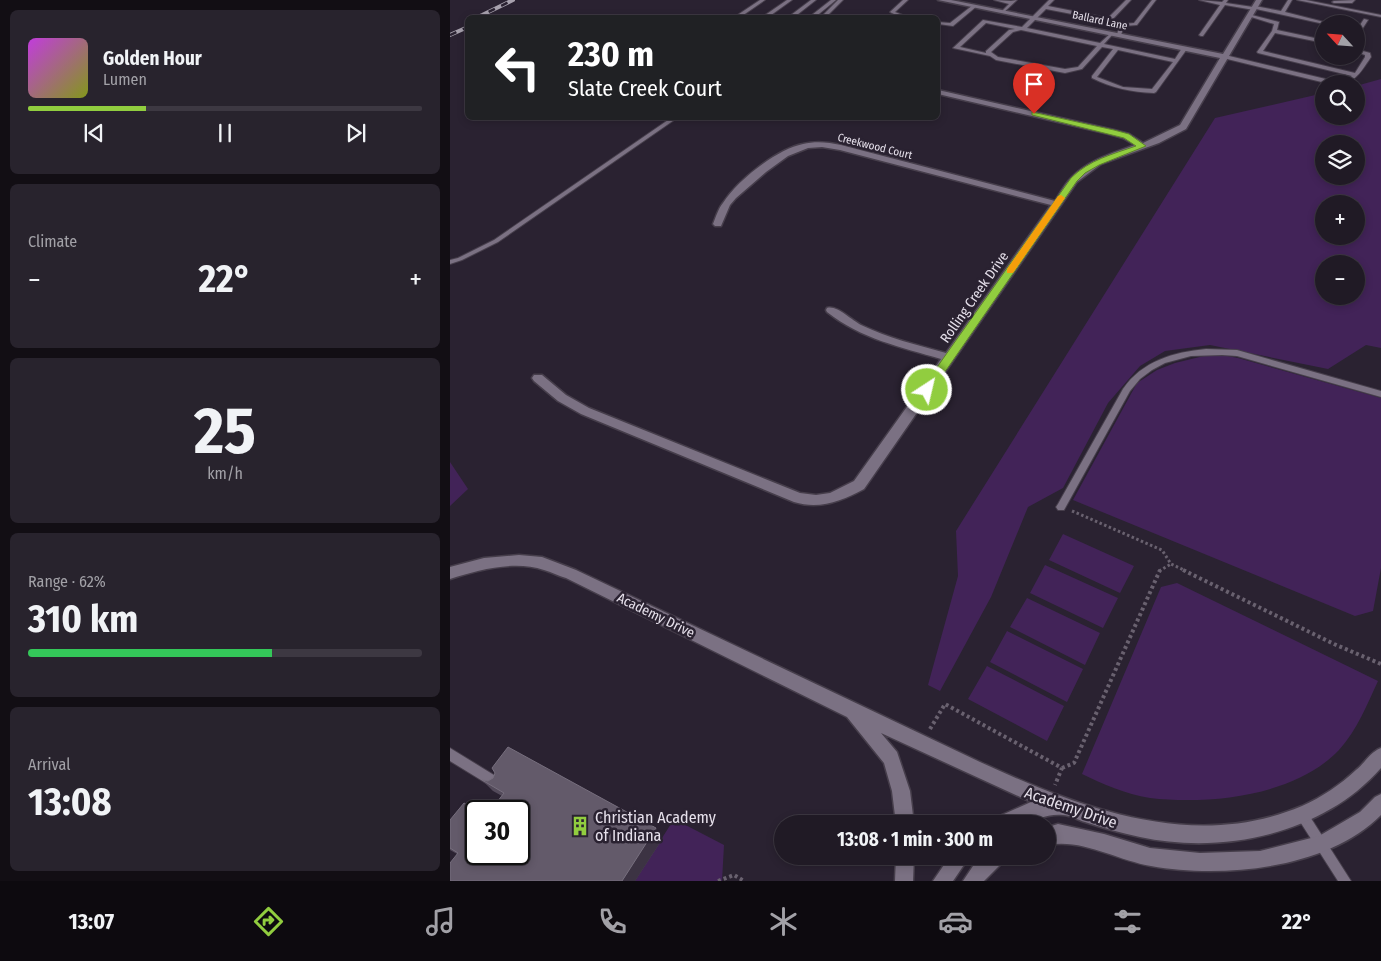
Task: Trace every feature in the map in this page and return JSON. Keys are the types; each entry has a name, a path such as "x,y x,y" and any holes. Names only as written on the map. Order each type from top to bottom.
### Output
{"street":[{"name":"Ballard Lane","path":"941,0 1225,57"},
{"name":"Rolling Creek Drive","path":"538,378 562,398 585,411 799,498 814,501 830,499 845,494 859,485 1074,180 1087,168 1165,138 1183,127 1255,8"},
{"path":"940,92 1112,132 1126,136 1142,146"},
{"name":"Creekwood Court","path":"718,224 726,205 736,194 784,154 801,146 812,144 841,148 1057,204"},
{"path":"831,310 841,320 860,329 950,358"},
{"name":"Academy Drive","path":"450,574 470,566 508,562 541,563 571,574 852,711 1055,804 1115,823 1179,835 1240,831 1304,816 1343,794 1369,771 1381,756"},
{"name":"Academy Drive","path":"852,711 891,758 901,791 904,815"},
{"name":"Academy Drive","path":"1056,834 1104,843 1150,857 1200,862 1260,860 1322,844 1366,818 1381,803"},
{"path":"1015,815 1055,804"},
{"path":"942,880 954,865"},
{"path":"972,881 987,865"},
{"path":"905,867 916,881"}],"lane":[{"path":"732,15 751,0"},
{"path":"739,15 762,0"},
{"path":"768,15 790,0"},
{"path":"793,15 814,0"},
{"path":"814,15 834,0"},
{"path":"825,15 841,0"},
{"path":"900,15 892,12 906,0"},
{"path":"996,0 1014,2"},
{"path":"989,55 988,52 1010,31 1024,28 1052,0"},
{"path":"1109,20 1128,0"},
{"path":"1045,7 1109,20 1122,25 1134,24 1154,0"},
{"path":"1201,0 1225,2 1315,21"},
{"path":"1282,13 1290,0"},
{"path":"1299,0 1380,16 1381,9"},
{"path":"1322,0 1341,4 1352,2 1353,0"},
{"path":"1002,12 1014,2"},
{"path":"1201,36 1225,2"},
{"path":"940,23 951,25 975,6"},
{"path":"1255,8 1277,23 1260,52 1356,75 1362,65"},
{"path":"1122,25 1115,34 1101,44 1080,68 1074,71 996,58 956,48 985,21 1024,28 1101,44 1176,60"},
{"path":"1274,31 1315,40"},
{"path":"1118,48 1094,77 1110,85 1133,91 1154,91 1184,49"},
{"path":"1225,57 1315,78"},
{"path":"450,262 496,241 671,120"},
{"path":"1061,507 1126,389 1136,376 1149,367 1166,360 1188,354 1214,351 1237,353 1381,394"},
{"path":"450,754 498,784"},
{"path":"1304,816 1345,881"}],"path":[{"path":"1061,507 1162,550 1171,564 1334,644 1381,664"},
{"path":"1062,768 1074,763 1160,570 1171,564"},
{"path":"930,729 945,704 1062,768"},
{"path":"1055,804 1062,768"},
{"path":"718,881 734,876 744,881"}],"shaded area":[{"path":"1381,79 1381,348 1366,345 1328,369 1210,345 1165,351 1140,366 1108,403 1063,488 1028,507 991,597 940,691 928,685 958,576 956,531 1215,118 1315,95 1315,125 1365,125 1365,83"},
{"path":"1208,355 1238,358 1381,398 1381,568 1373,611 1355,616 1073,500 1137,383 1157,370 1175,363"},
{"path":"450,462 468,489 450,506"},
{"path":"1063,534 1134,566 1120,593 1049,560"},
{"path":"1045,565 1118,598 1103,628 1030,593"},
{"path":"1177,583 1378,681 1356,726 1339,750 1321,766 1299,778 1276,787 1250,794 1199,800 1174,800 1141,796 1106,785 1082,774 1161,587"},
{"path":"1027,598 1100,633 1085,665 1010,627"},
{"path":"1007,631 1083,669 1067,702 990,662"},
{"path":"987,666 1064,706 1047,741 968,699"},
{"path":"674,819 724,845 722,881 635,881"}],"building":[{"name":"Christian Academy of Indiana","path":"508,747 656,828 622,881 450,881 450,863 458,853 450,848 450,820 464,803 465,865 530,865 530,800 499,800 504,793 482,780 488,781 493,778 495,773 492,768"}],"railway":[{"path":"482,15 513,0"},
{"path":"450,35 465,28"}],"slow traffic":[{"path":"1010,271 1061,198"}],"place":[{"name":"Christian Academy of Indiana","path":"580,826"}],"route":[{"path":"927,390 1074,180 1087,168 1142,146 1126,136 1034,114"}]}
